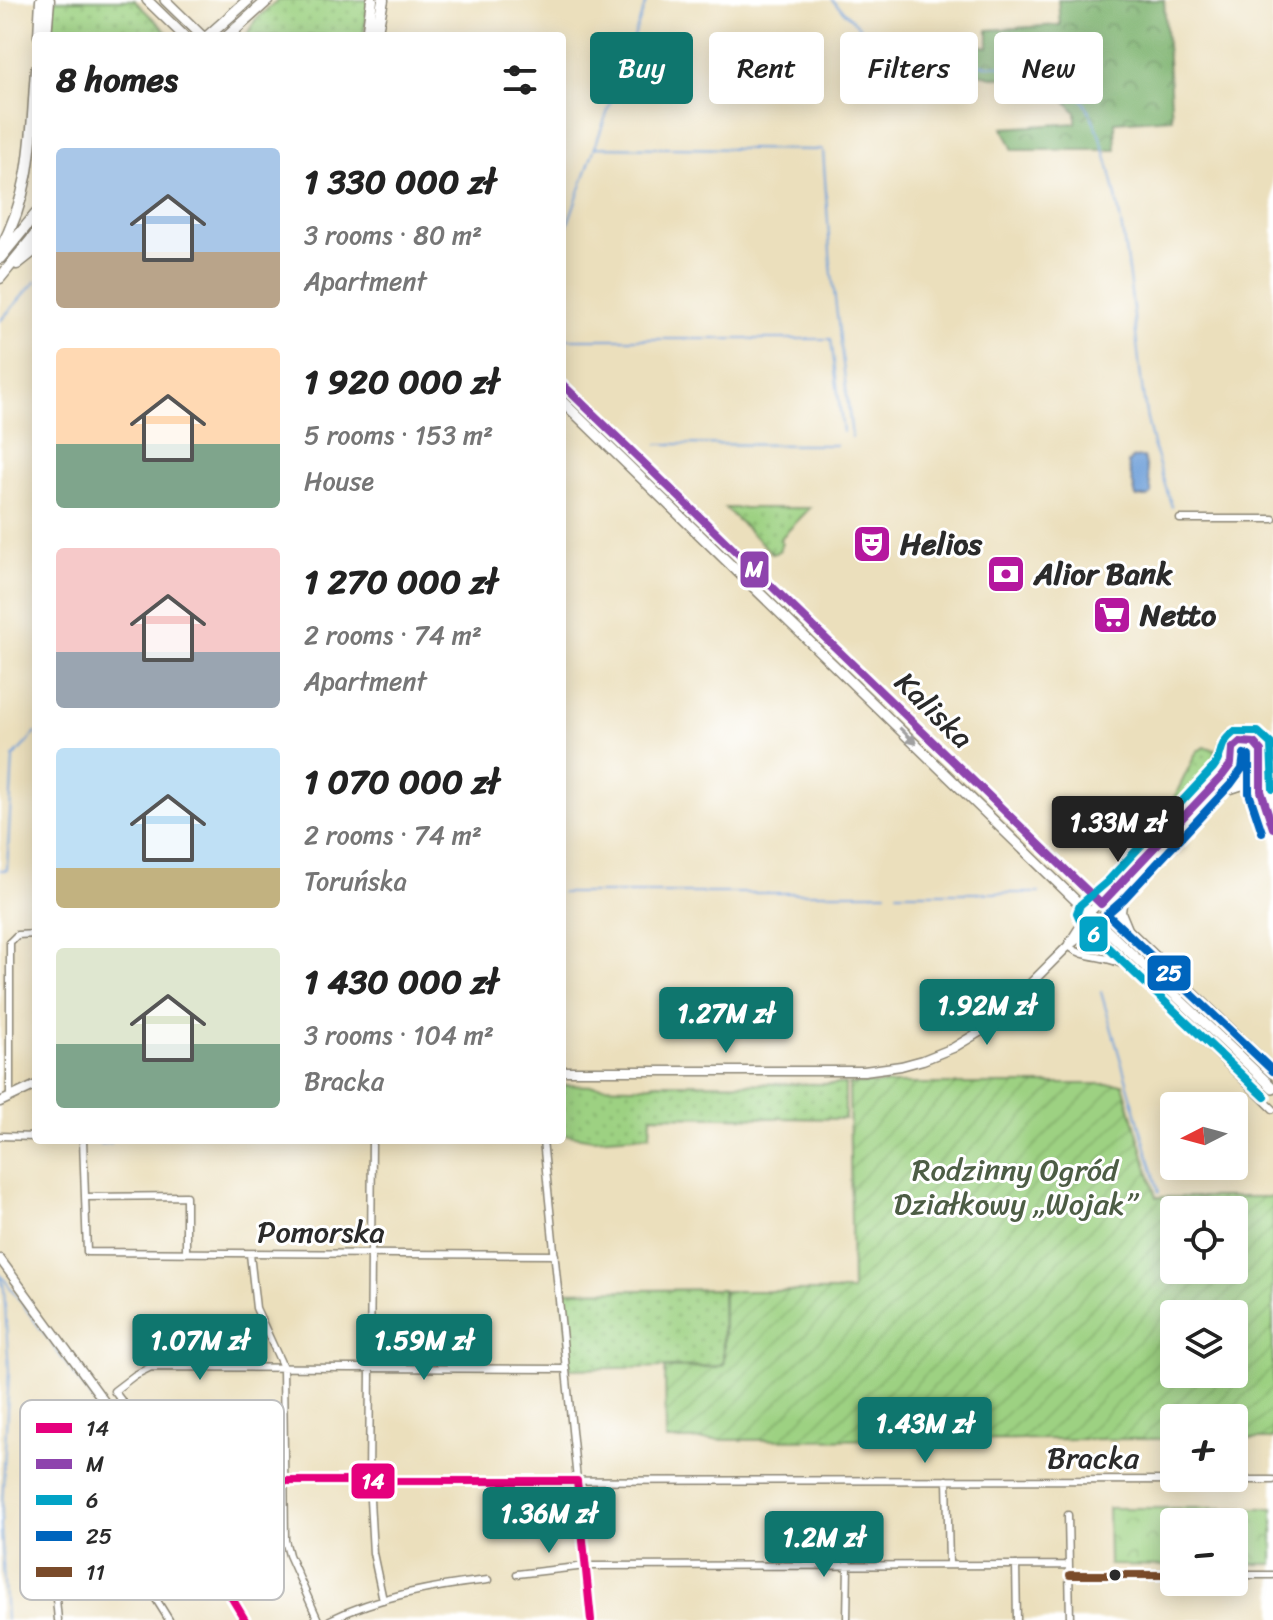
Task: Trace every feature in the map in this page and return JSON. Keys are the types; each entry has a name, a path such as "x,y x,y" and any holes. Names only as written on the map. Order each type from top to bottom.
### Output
{"highway":[{"path":"39,32 41,0"},
{"path":"46,32 49,0"},
{"path":"210,32 248,0"},
{"path":"232,32 268,0"},
{"path":"368,32 372,0"},
{"path":"377,32 383,0"},
{"path":"0,250 17,217 26,182 32,115"},
{"path":"0,258 32,219"},
{"path":"0,278 32,239"},
{"path":"0,278 32,252"}],"main road":[{"path":"147,0 180,32"},
{"path":"165,0 201,32"},
{"name":"Kaliska","path":"566,388 1273,1070"},
{"name":"Kaliska","path":"566,405 1273,1088"}],"street":[{"path":"1180,519 1273,519"},
{"path":"566,1071 850,1071 901,1066 953,1048 986,1028 1097,921 1104,907 1231,764 1231,752 1240,742 1254,743 1261,751 1273,756"},
{"path":"1261,751 1261,791 1273,828"},
{"path":"1068,946 1089,913 1123,896 1244,773 1255,771 1261,764 1273,763"},
{"path":"1231,764 1261,791"},
{"path":"1224,791 1239,784 1261,791"},
{"path":"1123,896 1121,912 1130,932"},
{"path":"10,1096 10,942 17,935 32,934"},
{"path":"1068,946 1083,956 1110,958 1125,966 1273,1109"},
{"path":"0,1102 32,1087"},
{"path":"0,1136 32,1137"},
{"path":"83,1144 85,1197 186,1196 186,1253"},
{"path":"372,1144 369,1482 373,1553 383,1600"},
{"path":"543,1144 591,1620"},
{"name":"Pomorska","path":"85,1197 87,1252 555,1255"},
{"path":"250,1254 256,1308 283,1367 283,1400"},
{"path":"0,1259 105,1400"},
{"path":"121,1400 114,1391 151,1367 566,1369"},
{"path":"947,1480 949,1563"},
{"name":"Bracka","path":"284,1482 1273,1480"},
{"path":"1068,1515 1070,1620"},
{"path":"284,1534 289,1555 318,1620"},
{"path":"847,1620 848,1564"},
{"path":"1016,1565 1017,1620"},
{"path":"517,1574 586,1566 1069,1565"},
{"path":"1070,1575 1160,1575"},
{"path":"1248,1575 1273,1575"},
{"path":"330,1620 383,1600 450,1584 488,1580"},
{"path":"56,1600 58,1620"},
{"path":"157,1600 169,1620"},
{"path":"233,1600 245,1620"}],"green space":[{"path":"54,0 134,0 167,32 51,32"},
{"path":"278,0 367,0 364,32 248,32 256,19"},
{"path":"1058,0 1164,0 1172,118 1115,122 1116,150 1013,150 1003,128 1076,123 1076,112 1069,104 1103,104 1103,32 994,32 994,77 978,71 978,45 988,47 988,30 1060,25"},
{"path":"725,508 810,508 780,539 779,551 773,554"},
{"path":"1205,747 1215,749 1213,765 1160,822 1158,820 1172,802 1197,751"},
{"path":"657,1083 845,1084 845,1119 651,1116 650,1135 593,1139 566,1135 566,1085 632,1087"},
{"name":"Rodzinny Ogród Działkowy „Wojak”","path":"849,1084 1123,1084 1156,1197 1160,1197 1160,1284 1248,1284 1248,1197 1273,1197 1273,1439 1248,1439 1248,1404 1160,1404 1160,1439 666,1440 665,1368 717,1367 724,1364 724,1291 852,1291"},
{"path":"722,1289 723,1363 717,1366 570,1369 563,1291"},
{"path":"1108,1508 1160,1508 1160,1566 1109,1565"},
{"path":"1248,1508 1273,1508 1273,1564 1248,1564"}],"water":[{"path":"1144,457 1152,494 1136,497 1128,463 1132,458"}],"waterway":[{"path":"566,229 647,0"},
{"path":"832,0 889,56 905,65 992,65 1038,72 1071,86 1089,110 1103,145 1114,188 1130,282 1146,414 1172,507"},
{"path":"595,147 823,150 831,266 852,437"},
{"path":"0,321 32,285"},
{"path":"566,339 831,339 843,432"},
{"path":"658,444 836,445"},
{"path":"0,870 7,870 13,757 32,737"},
{"path":"566,893 886,893"},
{"path":"897,893 1039,893"},
{"path":"1101,992 1159,1192"},
{"path":"0,1273 4,1289 9,1371 1,1526 6,1620"},
{"path":"1,1275 93,1400"}],"transit line":[{"name":"M","path":"566,388 1101,904 1222,776 1231,764 1232,749 1240,742 1254,743 1261,751 1261,791 1273,828"},
{"name":"6","path":"1265,1097 1081,922 1077,913 1080,905 1107,882 1213,768 1225,741 1234,732 1258,732 1271,744 1273,789"},
{"name":"25","path":"1262,832 1249,793 1249,756 1244,754 1242,769 1231,784 1107,914 1273,1071"},
{"name":"14","path":"284,1481 577,1481"},
{"name":"14","path":"577,1481 591,1620"},
{"name":"11","path":"1070,1575 1160,1575"},
{"name":"14","path":"233,1600 245,1620"}],"place":[{"name":"Helios","path":"872,544"},
{"name":"Alior Bank","path":"1006,574"},
{"name":"Netto","path":"1112,615"}]}
